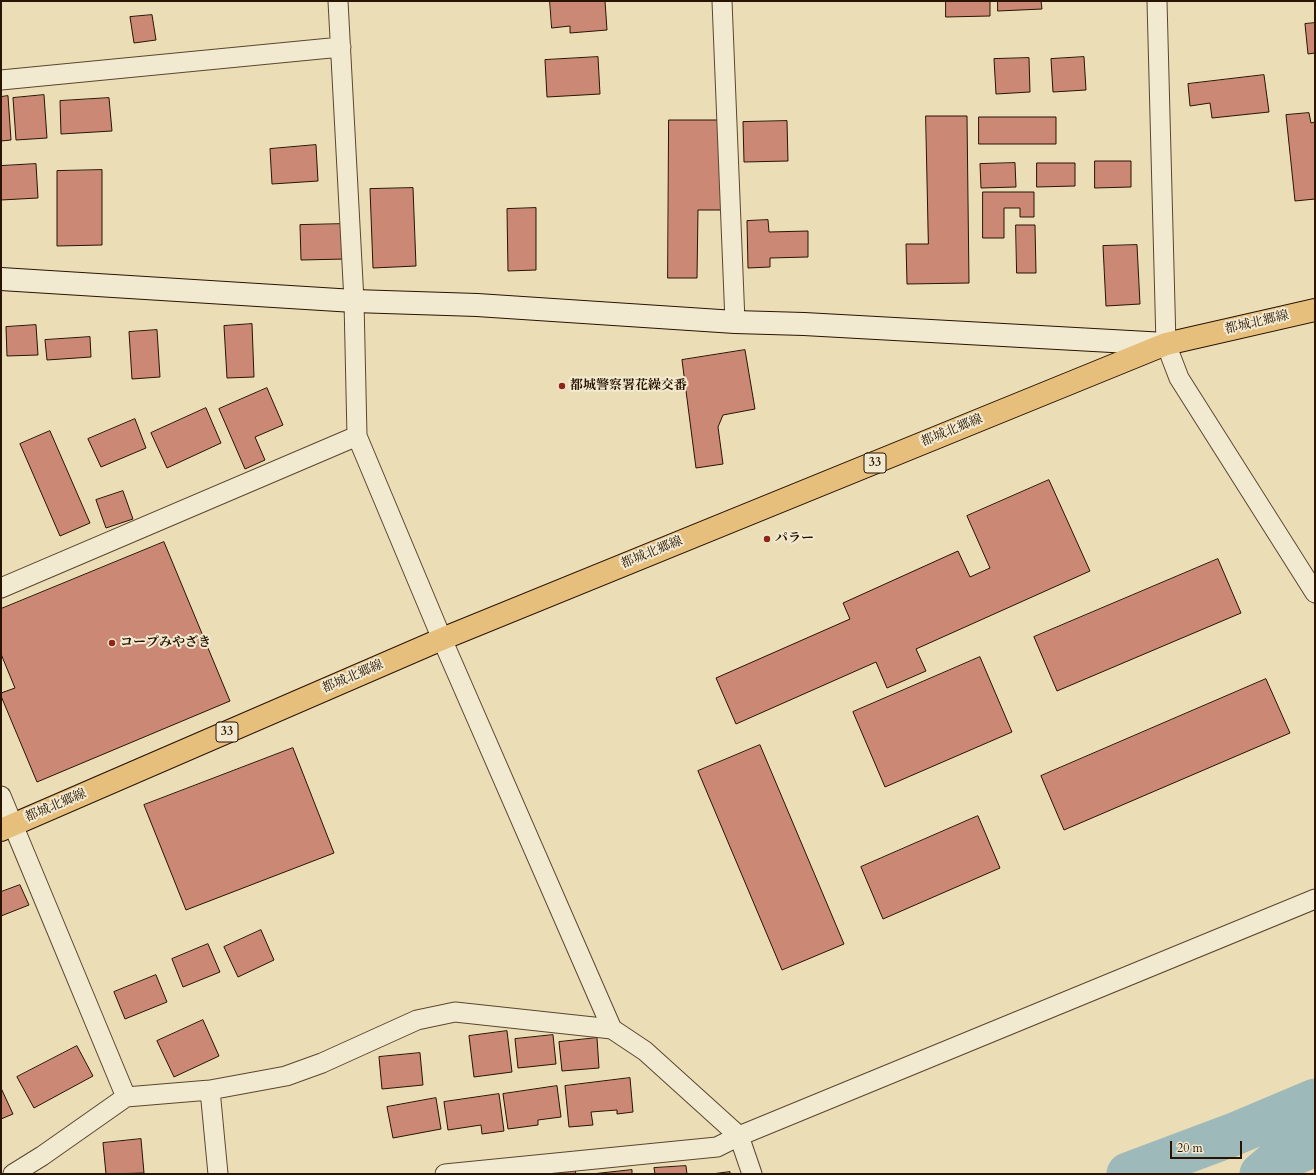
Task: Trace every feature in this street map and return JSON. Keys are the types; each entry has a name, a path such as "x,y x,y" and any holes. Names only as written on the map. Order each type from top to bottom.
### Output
{"main road":[{"name":"都城北郷線","path":"7,827 442,639 1166,344 1315,310"}],"street":[{"path":"338,1 354,301 357,436 442,639 612,1029"},
{"path":"722,1 735,322"},
{"path":"1157,1 1166,344 1179,378 1315,593"},
{"path":"1,80 341,47"},
{"path":"1,279 354,301 477,305 735,322 1166,344"},
{"path":"1,588 357,436"},
{"path":"1,796 7,827 126,1097"},
{"path":"445,1174 717,1147 740,1136 1315,899"},
{"path":"13,1174 43,1165 126,1097 210,1090 286,1076 322,1063 417,1020 454,1012 612,1029 645,1052 740,1136 752,1174"},
{"path":"210,1090 218,1174"}],"building":[{"path":"550,1 605,1 607,30 570,33 570,26 552,28"},
{"path":"946,1 990,1 990,16 946,17"},
{"path":"998,1 1041,1 1042,9 998,11"},
{"path":"152,15 156,40 134,43 130,17"},
{"path":"1315,23 1315,53 1308,54 1305,24"},
{"path":"598,57 600,94 547,97 545,60"},
{"path":"1084,57 1086,90 1053,92 1051,59"},
{"path":"1029,58 1030,92 996,94 994,59"},
{"path":"1264,75 1269,112 1212,118 1210,103 1190,106 1188,84"},
{"path":"44,95 47,138 16,140 13,98"},
{"path":"8,96 11,140 1,141 1,97"},
{"path":"109,98 112,131 61,134 60,101"},
{"path":"1309,113 1311,123 1315,122 1315,199 1295,201 1286,115"},
{"path":"926,116 967,116 969,283 907,284 906,244 928,244"},
{"path":"979,117 1056,117 1056,144 979,144"},
{"path":"669,120 723,120 722,210 698,210 697,278 668,278"},
{"path":"787,121 788,161 744,162 743,122"},
{"path":"316,145 318,181 272,184 270,149"},
{"path":"1095,161 1131,161 1131,187 1095,188"},
{"path":"1015,163 1016,187 981,188 980,164"},
{"path":"1037,163 1075,163 1075,186 1037,187"},
{"path":"36,164 38,198 1,200 1,166"},
{"path":"102,170 102,245 57,246 57,171"},
{"path":"413,188 416,266 373,268 370,189"},
{"path":"983,192 1034,192 1034,217 1020,217 1020,208 1004,208 1004,238 983,238"},
{"path":"536,208 536,270 508,271 507,209"},
{"path":"768,220 769,232 808,231 808,257 770,258 770,267 748,268 747,221"},
{"path":"345,224 346,259 301,260 300,225"},
{"path":"1016,225 1035,225 1036,273 1017,273"},
{"path":"1137,245 1140,304 1106,306 1103,246"},
{"path":"252,324 254,377 227,378 224,326"},
{"path":"36,325 38,355 7,356 6,327"},
{"path":"157,330 160,377 132,379 129,332"},
{"path":"90,337 91,357 47,360 45,340"},
{"path":"745,350 755,409 723,415 718,427 723,464 696,468 682,360"},
{"path":"267,388 283,425 255,437 265,460 245,469 219,409"},
{"path":"206,408 221,443 167,468 151,433"},
{"path":"135,419 146,448 101,467 88,439"},
{"path":"50,431 90,523 60,536 20,444"},
{"path":"1049,480 1090,571 916,649 926,671 887,688 876,662 736,724 716,678 850,619 843,603 958,551 970,577 990,568 967,516"},
{"path":"123,491 133,519 106,528 96,500"},
{"path":"164,542 230,701 37,782 1,696 1,693 15,688 1,654 1,609"},
{"path":"1218,559 1241,613 1057,691 1034,637"},
{"path":"980,657 1012,732 885,787 853,712"},
{"path":"1266,679 1290,733 1064,830 1041,776"},
{"path":"760,745 844,944 782,970 698,771"},
{"path":"293,748 334,853 186,910 144,805"},
{"path":"978,816 1000,868 883,919 861,867"},
{"path":"20,885 29,905 1,916 1,892"},
{"path":"261,930 274,960 238,977 224,947"},
{"path":"208,944 220,972 183,987 172,959"},
{"path":"156,975 167,1002 125,1019 114,992"},
{"path":"203,1020 219,1056 174,1077 157,1041"},
{"path":"507,1031 512,1072 474,1077 469,1036"},
{"path":"553,1035 556,1064 518,1068 515,1039"},
{"path":"597,1038 599,1068 562,1071 559,1042"},
{"path":"77,1046 93,1076 34,1108 17,1077"},
{"path":"420,1053 423,1085 382,1089 379,1057"},
{"path":"630,1078 633,1112 617,1114 617,1110 591,1112 593,1125 569,1127 565,1086"},
{"path":"557,1086 561,1117 538,1120 538,1125 508,1129 503,1094"},
{"path":"1,1088 13,1114 1,1119"},
{"path":"499,1094 504,1131 482,1134 481,1125 448,1130 444,1102"},
{"path":"436,1098 441,1129 393,1138 387,1107"},
{"path":"141,1139 144,1173 106,1174 103,1143"},
{"path":"686,1166 687,1174 655,1174 654,1168"},
{"path":"575,1170 576,1174 540,1174"},
{"path":"632,1170 632,1174 592,1174"},
{"path":"730,1172 730,1174 712,1174"}],"waterway":[{"path":"1128,1174 1232,1135 1315,1100"},
{"path":"1261,1174 1275,1162 1315,1145"}],"place":[{"name":"都城警察署花繰交番","path":"562,386"},
{"name":"パラー","path":"767,539"},
{"name":"コープみやざき","path":"112,643"}]}
